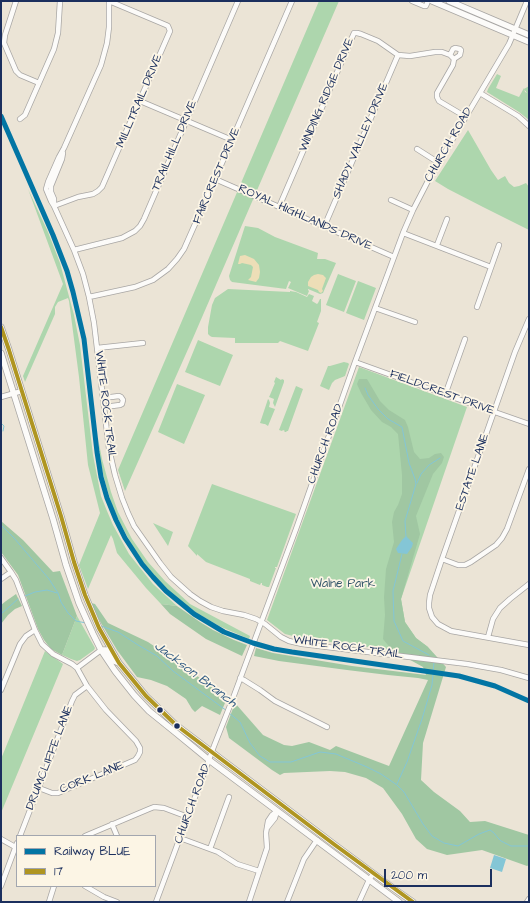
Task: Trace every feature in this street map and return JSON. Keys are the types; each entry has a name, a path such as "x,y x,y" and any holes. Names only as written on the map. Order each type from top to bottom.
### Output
{"main road":[{"path":"432,1 529,42"},
{"path":"449,1 529,34"},
{"path":"1,327 10,350 79,578 99,628 119,663 135,684 176,725 373,874 413,902"},
{"path":"1,353 76,594 100,648 115,672 149,711 209,760 399,902"},
{"path":"59,540 67,538"},
{"path":"100,648 106,650 114,661 119,663"},
{"path":"277,811 281,804"}],"street":[{"path":"16,1 4,38 5,48 16,71 20,75 39,83"},
{"path":"20,119 25,116 56,41 58,34 60,1"},
{"name":"MILLTRAIL DRIVE","path":"54,206 78,197 93,194 102,187 169,34 169,28 166,25 109,1"},
{"name":"WHITE ROCK TRAIL","path":"109,1 107,43 101,65 64,148 62,159 46,189 50,201 54,206 74,250 83,274 89,297 98,348 109,449 122,498 134,526 160,563 190,594 200,601 217,609 244,615 261,621 281,637 302,644 467,664 502,670 529,678"},
{"name":"TRAILHILL DRIVE","path":"74,250 122,238 135,231 140,226 238,1"},
{"name":"FAIRCREST DRIVE","path":"89,297 145,284 153,280 177,260 184,249 292,1"},
{"path":"412,1 424,6 426,6 428,1"},
{"name":"CHURCH ROAD","path":"156,902 296,529 355,362 403,233 413,210 439,163 509,44 527,1"},
{"name":"WINDING RIDGE DRIVE","path":"279,207 354,33 361,34 378,42 398,56"},
{"path":"450,55 453,49 460,49 460,55 454,59"},
{"path":"398,56 410,56 435,52 442,52 450,55 454,59 454,65 437,92 437,97 439,101 466,117"},
{"name":"SHADY VALLEY DRIVE","path":"324,227 398,56"},
{"path":"480,93 518,116 529,126"},
{"path":"140,101 232,140"},
{"path":"416,150 439,163"},
{"name":"ROYAL HIGHLANDS DRIVE","path":"215,179 394,257"},
{"path":"391,200 413,210"},
{"path":"437,245 446,219"},
{"path":"403,233 491,267"},
{"path":"476,307 499,245"},
{"path":"375,308 415,322"},
{"name":"ESTATE LANE","path":"488,637 451,631 438,624 432,617 429,608 430,595 515,352 529,319"},
{"path":"445,395 465,339"},
{"path":"98,348 143,343"},
{"name":"FIELDCREST DRIVE","path":"355,362 529,424"},
{"path":"1,397 22,391"},
{"path":"103,398 119,396 123,400 122,404 120,405 104,407"},
{"path":"442,559 458,565 465,565 496,545 507,529 529,468"},
{"path":"1,558 16,580 34,630 42,644 57,657 77,668 87,686"},
{"path":"1,579 11,572"},
{"path":"529,584 500,608 493,619 488,637 529,645"},
{"path":"1,690 20,644 26,636 34,630"},
{"path":"77,668 100,648"},
{"path":"240,678 275,701 327,727"},
{"name":"CORK LANE","path":"39,788 52,793 58,793 134,760 140,752 136,741 106,710 87,686"},
{"name":"DRUMCLIFFE LANE","path":"20,835 75,695 87,686"},
{"path":"210,849 229,797"},
{"path":"87,835 154,808 164,808 188,817"},
{"path":"249,902 267,848 267,828 274,819 277,811"},
{"path":"112,824 117,835"},
{"path":"180,838 218,852 237,864 259,871"},
{"path":"1,839 16,846 1,886"},
{"path":"287,902 304,859 317,840"},
{"path":"359,902 368,880 373,874"},
{"path":"48,902 54,887"},
{"path":"87,887 104,897 117,902"},
{"path":"102,902 104,897"}],"green space":[{"path":"319,1 339,1 125,491 118,470"},
{"path":"497,74 501,76 496,88 519,97 524,88 529,86 529,120 487,92"},
{"path":"468,130 498,180 505,176 509,183 514,187 526,183 529,187 529,230 435,181"},
{"path":"28,189 48,232 60,263 74,315 80,345 93,455 101,496 113,525 129,554 153,584 177,606 161,604 146,588 117,553 111,535 88,589 79,565 100,513 88,465 79,377 68,298 58,302 55,307 55,314 25,382 23,376 63,284"},
{"path":"245,226 258,228 275,237 318,253 317,259 325,259 336,263 323,293 320,294 308,289 309,291 307,296 288,288 291,282 289,281 286,289 232,282 229,276"},
{"path":"338,274 356,281 344,312 326,305"},
{"path":"358,281 376,288 364,320 346,313"},
{"path":"228,289 290,291 307,297 309,294 314,296 312,301 317,304 321,299 321,311 317,322 319,323 308,351 280,341 278,343 235,343 235,338 210,336 208,334 208,327 212,305 215,298"},
{"path":"198,340 233,355 220,386 185,372"},
{"path":"344,362 349,364 345,376 335,380 329,390 320,386 328,366"},
{"name":"Walne Park","path":"359,367 467,407 401,599 405,622 416,638 428,647 427,655 301,638 285,634 267,620"},
{"path":"276,377 284,380 284,382 275,407 273,403 274,399 269,397"},
{"path":"359,379 367,379 380,401 389,410 405,420 414,452 420,459 429,458 435,454 441,453 444,457 442,463 433,474 416,516 420,534 401,599 405,622 416,638 428,647 446,667 423,743 421,780 434,792 460,811 470,822 485,821 529,835 529,865 527,866 482,850 447,855 427,849 416,839 402,814 383,788 366,778 345,772 330,771 284,773 280,775 229,738 226,727 235,703 263,735 284,745 292,746 309,742 330,750 336,746 389,766 428,680 279,661 254,656 256,648 273,653 352,666 426,675 423,667 392,650 383,639 386,569 394,542 392,522 394,512 402,494 402,475 398,434 391,427 382,422 371,410 357,384"},
{"path":"177,384 205,395 184,444 158,432"},
{"path":"296,386 303,389 288,431 284,432 285,431 283,430 279,430"},
{"path":"268,399 270,403 269,407 275,409 268,426 260,423"},
{"path":"98,438 102,459 118,512 132,539 148,562 165,581 190,604 250,636 249,639 219,626 197,613 179,600 145,565 133,547 112,505 101,465"},
{"path":"212,484 296,514 277,567 275,567 276,568 269,587 262,585 262,583 260,585 250,581 250,579 206,562 197,554 197,556 188,546"},
{"path":"1,521 23,540 53,572 60,571 77,616 62,655 51,649 44,640 38,629 18,575 1,552"},
{"path":"153,523 173,532 168,546"},
{"path":"16,594 22,606 15,609 8,615 1,624 1,605"},
{"path":"91,603 95,604 108,623 148,642 227,698 220,715 202,706 195,712 186,699 167,686 137,677 117,650"},
{"path":"161,604 177,606 213,630 247,645 242,656 206,639 170,614"},
{"path":"77,616 95,648 77,661 62,655"},
{"path":"45,651 63,664 1,813 1,759"}],"sand":[{"path":"245,255 254,259 259,265 259,278 256,282 248,280 251,277 253,267 251,265 242,263 238,264 240,256"},
{"path":"318,274 323,275 326,278 322,289 323,291 321,293 318,290 308,286 308,282 311,277"}],"water":[{"path":"406,536 413,543 412,547 407,554 398,553 396,549"},
{"path":"494,855 506,859 502,872 490,868"}],"waterway":[{"path":"365,388 378,409 388,419 402,427 409,463 416,484 405,521 406,537"},
{"path":"1,423 4,426 3,431"},
{"path":"417,483 421,474 429,465 440,458"},
{"name":"Jackson Branch","path":"1,525 49,579 68,613 76,621 86,623"},
{"path":"402,554 393,591 394,621 403,641 429,655"},
{"path":"25,596 35,592 47,590 57,593"},
{"path":"1,614 18,599"},
{"name":"Jackson Branch","path":"101,626 118,632 157,656 173,671 227,711"},
{"path":"397,784 407,762 422,719 432,685 434,662"},
{"name":"Jackson Branch","path":"229,713 240,722 250,743 260,756 270,762 291,762 320,752 336,754 381,774 404,792 432,836 444,843 458,846 479,834 490,830 501,841 511,846 529,846"}],"rail line":[{"name":"BLUE","path":"1,116 53,235 67,271 73,292 84,339 97,452 101,477 107,498 125,538 142,564 153,577 166,591 194,614 224,632 253,643 292,652 459,676 495,686 529,701"}],"transit line":[{"name":"17","path":"1,327 85,595 99,628 119,663 146,696 176,725 413,902"}]}
